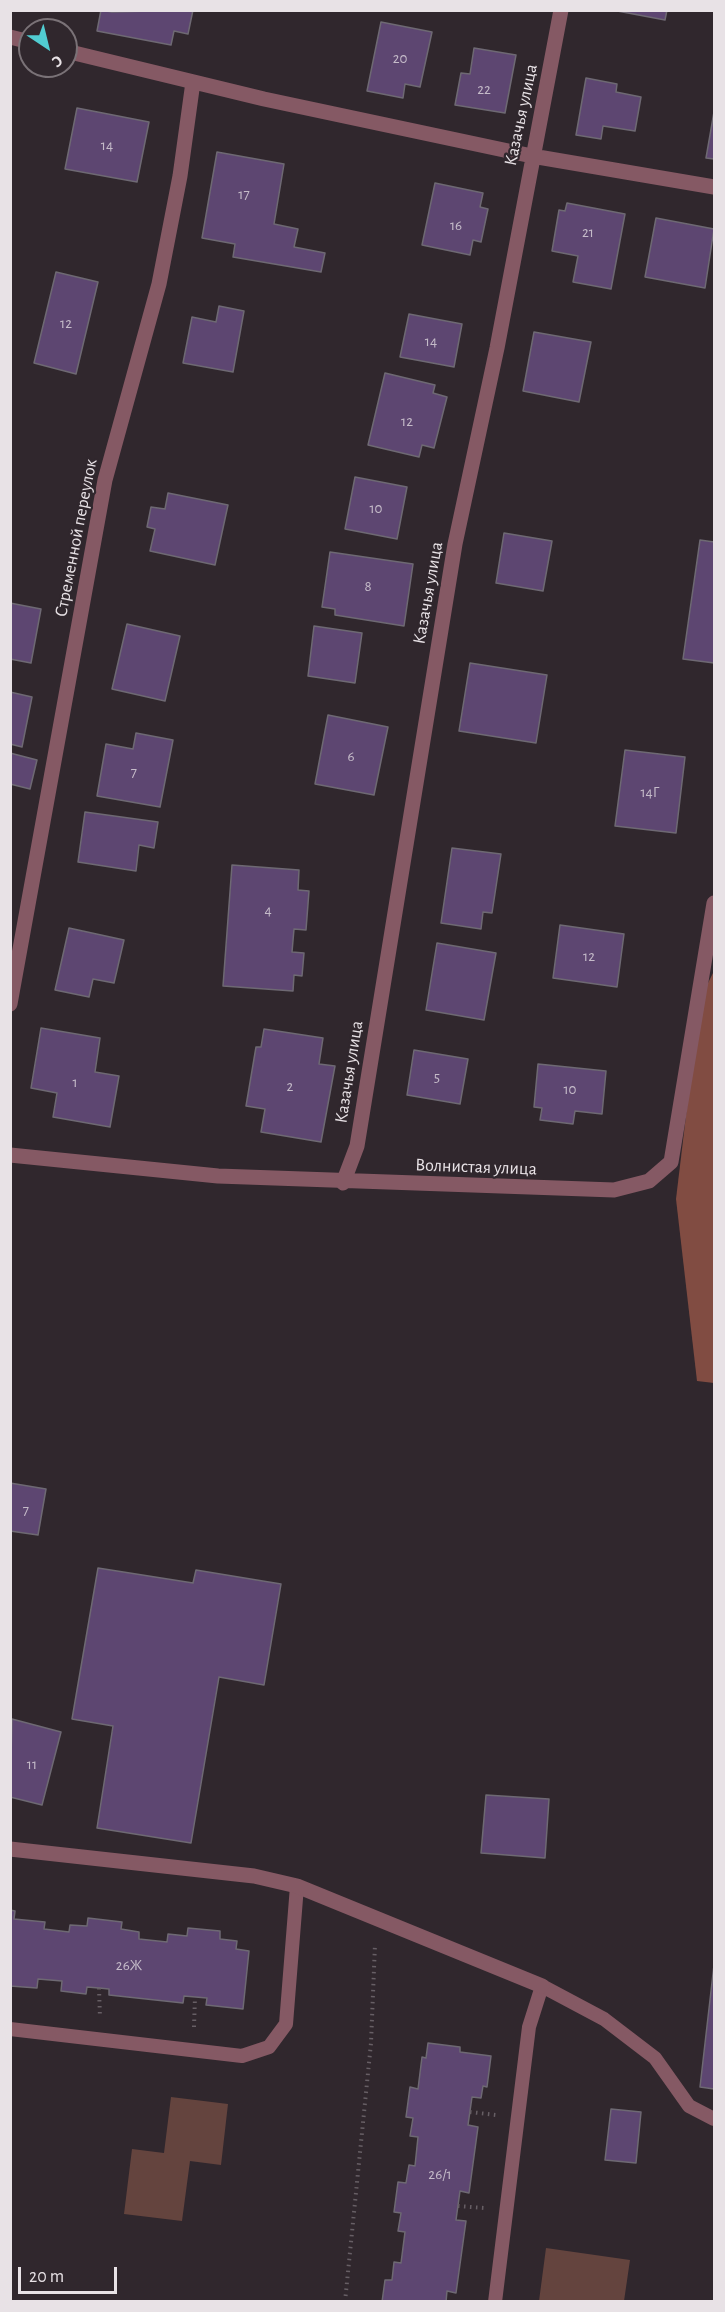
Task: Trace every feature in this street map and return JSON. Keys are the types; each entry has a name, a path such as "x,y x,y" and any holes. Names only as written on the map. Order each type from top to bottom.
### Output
{"street":[{"name":"Казачья улица","path":"343,1183 357,1146 455,544 497,348 561,10"},
{"path":"78,54 193,82 532,156 714,187"},
{"name":"Стременной переулок","path":"10,1004 105,480 159,284 180,176 193,82"},
{"name":"Волнистая улица","path":"10,1155 218,1176 343,1183 614,1190 649,1181 671,1162 714,903"},
{"path":"10,1849 254,1876 297,1886 542,1986"}],"lane":[{"path":"10,2029 242,2056 269,2047 286,2024 297,1886"},
{"path":"495,2301 529,2027 542,1986 604,2019 655,2058 689,2106 714,2119"}],"path":[{"path":"345,2301 371,2043 376,1917"}],"shaded area":[{"path":"714,971 714,1383 697,1381 676,1199 700,999"},
{"path":"171,2097 228,2104 221,2165 190,2161 182,2221 124,2214 132,2149 164,2153"},
{"path":"546,2248 630,2260 624,2301 539,2301"}],"building":[{"path":"101,10 112,12 193,10 188,34 174,31 171,45 97,31"},
{"path":"612,10 667,10 665,20"},
{"path":"381,22 432,32 420,87 405,84 403,98 367,91"},
{"path":"474,48 516,55 505,113 455,105 461,73 470,74"},
{"path":"586,78 617,84 616,92 641,97 635,131 603,126 601,139 576,135"},
{"path":"77,108 149,122 137,182 65,169"},
{"path":"714,112 714,159 706,158"},
{"path":"217,152 284,164 274,224 298,229 294,247 325,253 321,272 233,257 235,244 202,238"},
{"path":"435,183 483,193 480,207 488,209 481,242 473,240 470,255 422,245"},
{"path":"567,203 625,214 611,289 573,282 578,256 552,251 559,210 565,211"},
{"path":"656,218 714,229 705,288 645,277"},
{"path":"56,272 98,282 76,374 34,363"},
{"path":"219,306 244,311 233,372 183,363 192,317 216,322"},
{"path":"409,314 462,324 454,367 400,357"},
{"path":"534,332 591,342 579,402 523,391"},
{"path":"385,373 435,385 433,393 447,397 434,448 422,445 419,457 368,445"},
{"path":"355,477 407,487 397,539 345,529"},
{"path":"168,493 228,505 215,565 150,551 155,529 147,527 151,507 165,509"},
{"path":"504,533 552,541 543,591 496,583"},
{"path":"700,540 714,542 714,663 683,659"},
{"path":"330,552 413,564 404,626 335,615 335,609 322,607"},
{"path":"10,603 41,609 31,663 10,659"},
{"path":"127,624 180,636 165,701 112,689"},
{"path":"314,626 362,633 355,683 308,676"},
{"path":"470,663 547,675 536,743 459,731"},
{"path":"10,692 32,697 22,747 10,744"},
{"path":"328,715 388,727 374,795 315,784"},
{"path":"136,733 173,740 160,807 97,796 106,744 133,749"},
{"path":"625,750 685,757 676,833 615,826"},
{"path":"10,753 37,760 30,789 10,784"},
{"path":"85,812 158,822 154,848 139,845 136,871 78,862"},
{"path":"452,848 501,854 492,913 483,912 481,929 441,923"},
{"path":"232,865 299,870 298,890 309,891 306,930 294,929 292,952 304,953 302,976 294,975 293,991 223,986"},
{"path":"560,925 624,934 617,987 553,978"},
{"path":"69,928 124,940 114,983 93,979 89,997 55,990"},
{"path":"437,943 496,953 484,1020 426,1010"},
{"path":"41,1028 100,1038 95,1072 119,1076 110,1127 53,1117 57,1093 31,1088"},
{"path":"264,1029 323,1038 319,1064 335,1066 321,1142 261,1132 265,1109 246,1106 256,1047 261,1047"},
{"path":"414,1050 468,1059 460,1104 407,1095"},
{"path":"538,1064 606,1071 602,1114 575,1111 573,1124 540,1120 542,1108 534,1107"},
{"path":"10,1483 46,1489 38,1535 10,1531"},
{"path":"98,1568 193,1583 196,1570 281,1584 264,1685 219,1677 191,1843 97,1828 113,1726 72,1719"},
{"path":"12,1719 61,1732 42,1805 10,1797"},
{"path":"486,1795 549,1799 545,1858 481,1853"},
{"path":"10,1910 15,1911 14,1919 45,1922 44,1929 69,1932 70,1925 87,1926 88,1918 122,1922 121,1929 139,1932 139,1939 167,1942 168,1934 187,1936 188,1928 220,1931 220,1939 237,1941 236,1949 249,1951 243,2009 206,2005 207,1998 184,1996 183,2003 109,1995 109,1989 99,1988 87,1987 86,1994 61,1991 62,1981 38,1979 37,1988 10,1986"},
{"path":"714,1965 714,2089 700,2087"},
{"path":"428,2043 460,2047 460,2052 491,2056 487,2087 483,2086 481,2098 472,2097 468,2125 478,2127 469,2193 460,2191 456,2220 466,2221 456,2293 447,2291 446,2302 382,2302 385,2280 392,2280 394,2262 401,2263 405,2232 398,2231 401,2213 394,2212 398,2182 406,2183 409,2165 415,2166 418,2137 410,2136 413,2118 406,2117 410,2087 418,2089 422,2057 426,2058"},
{"path":"611,2109 641,2112 636,2163 605,2160"}]}
